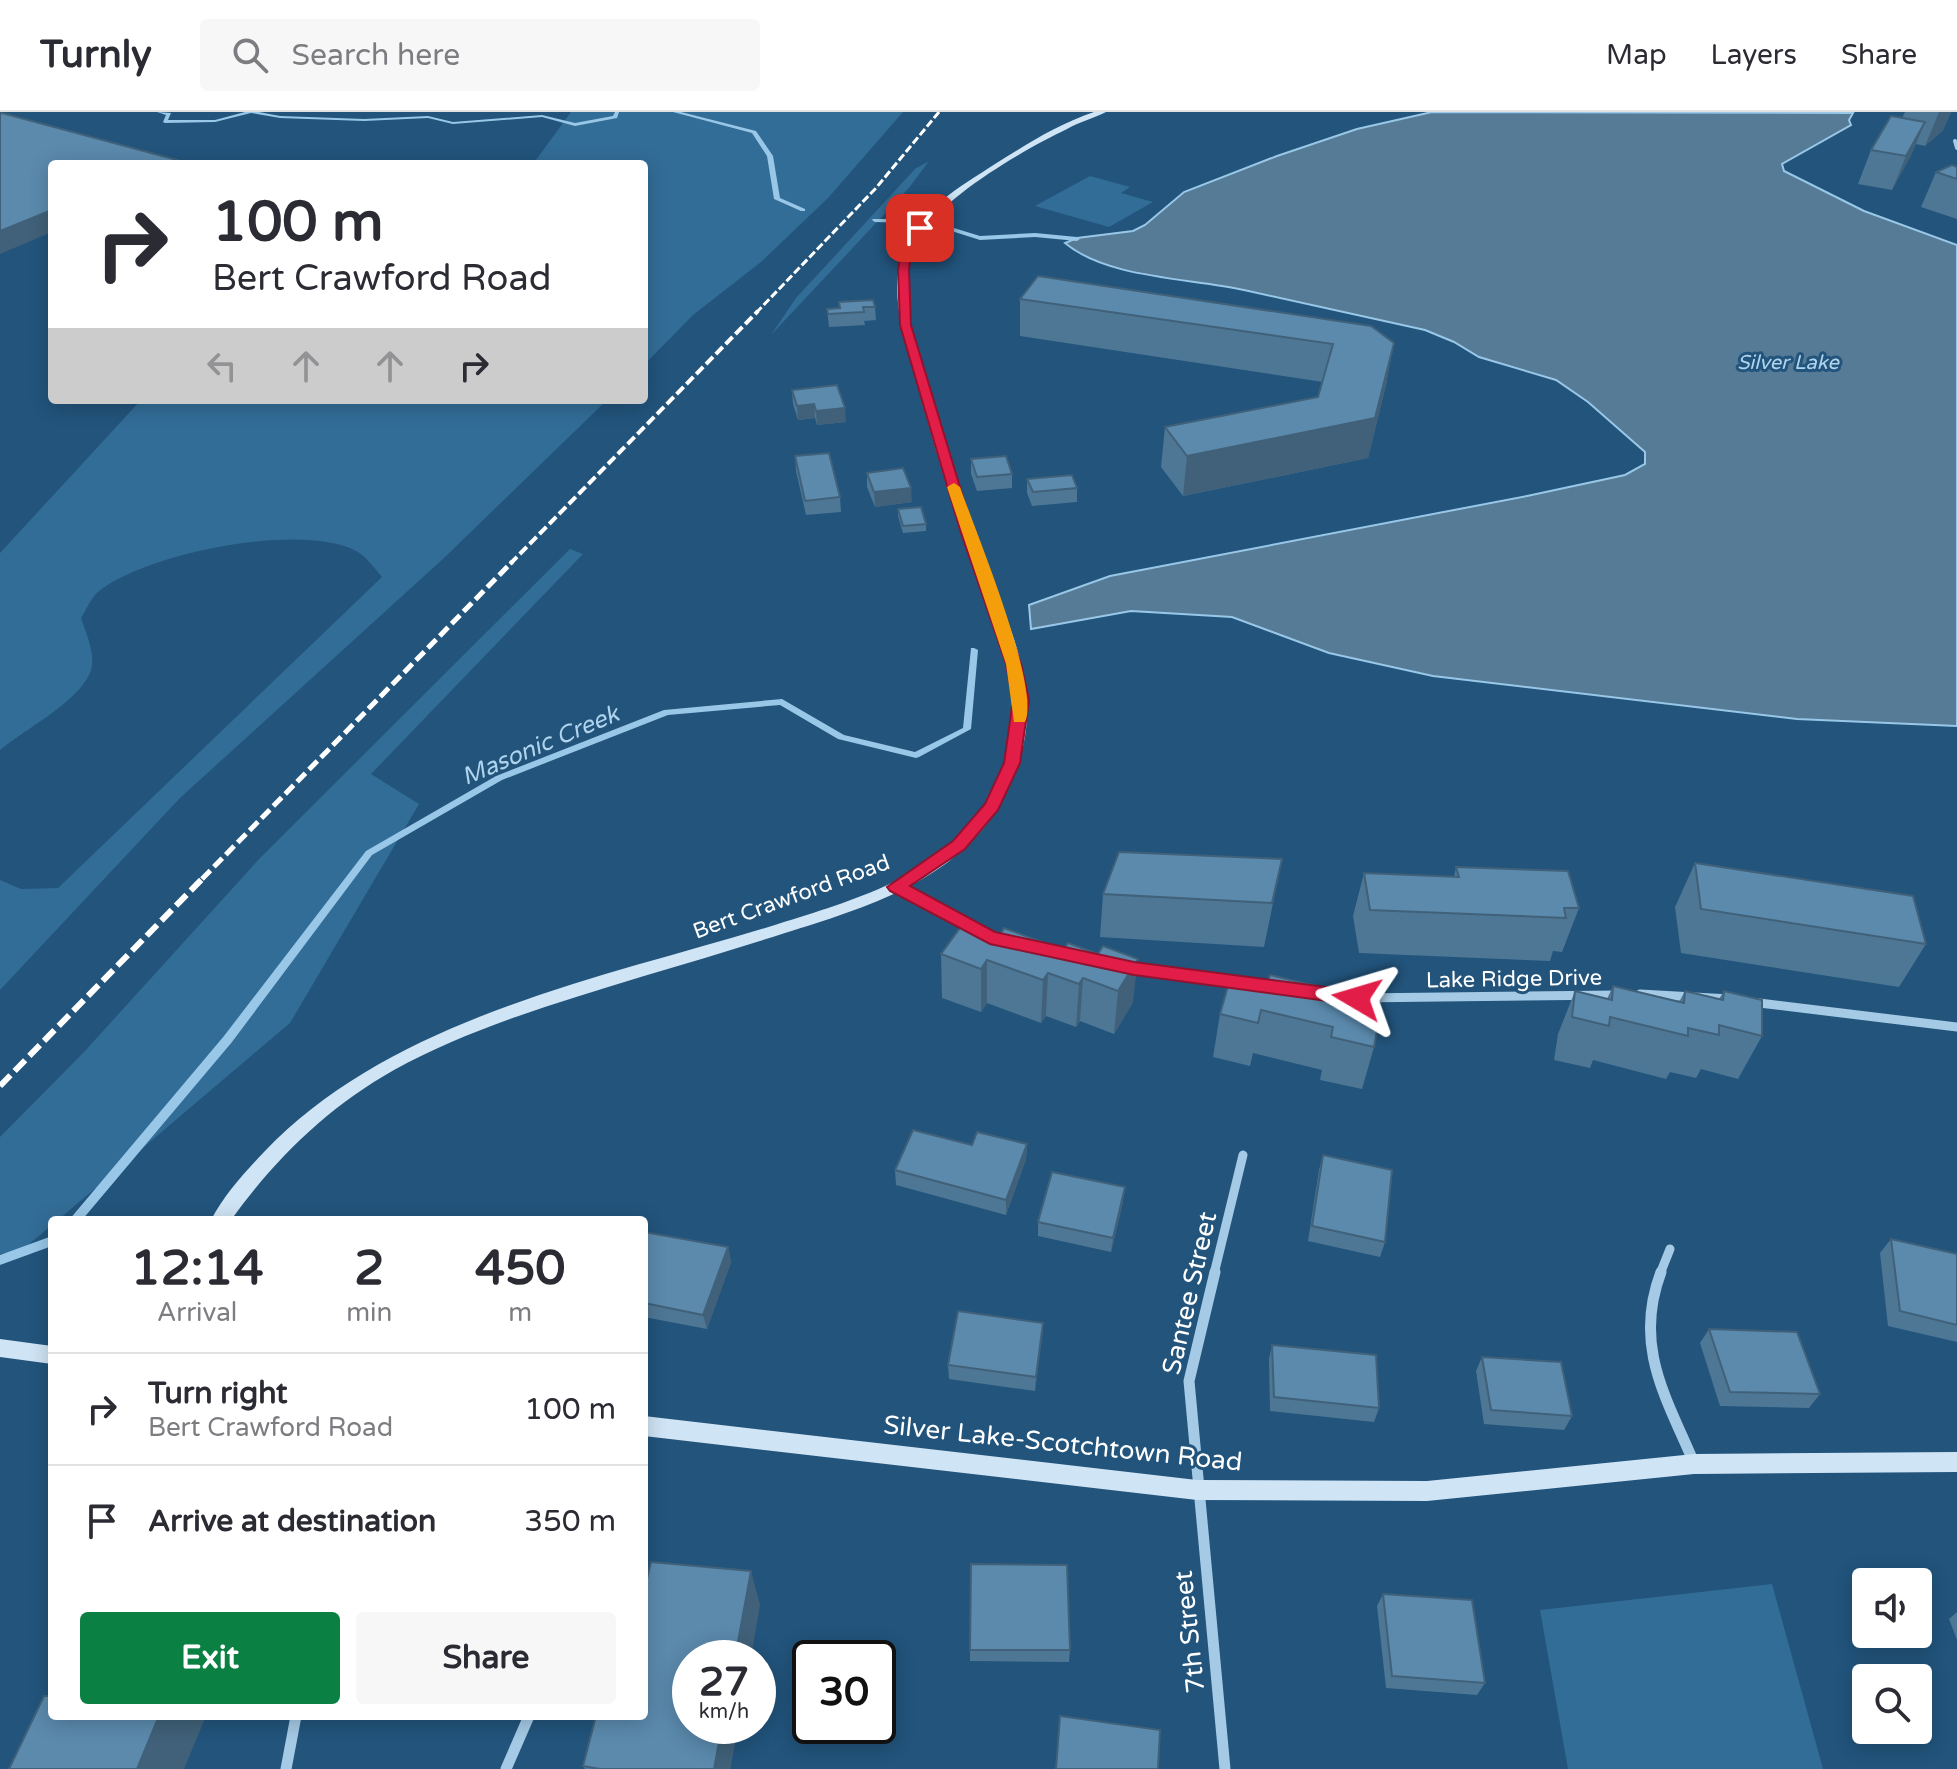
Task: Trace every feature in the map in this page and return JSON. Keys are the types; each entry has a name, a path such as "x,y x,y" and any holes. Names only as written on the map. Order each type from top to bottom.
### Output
{"street":[{"name":"Bert Crawford Road","path":"223,1216 264,1161 315,1114 347,1090 420,1049 510,1015 796,924 896,887 959,845 992,806 1012,763 1021,700 1014,664 967,530 906,325 903,270 906,252 920,228 972,183 1041,139 1102,112"},
{"path":"1955,141 1957,148"},
{"path":"896,887 990,938"},
{"path":"1119,966 1282,988"},
{"name":"Lake Ridge Drive","path":"1327,994 1357,998 1705,996 1957,1027"},
{"name":"Santee Street","path":"1197,1490 1189,1381 1243,1155"},
{"path":"1670,1249 1652,1297 1648,1324 1655,1366 1694,1464"},
{"path":"0,1348 48,1354"},
{"name":"Silver Lake-Scotchtown Road","path":"648,1426 1197,1490 1427,1491 1694,1464 1957,1462"},
{"name":"7th Street","path":"1197,1490 1225,1769"},
{"path":"286,1769 295,1720"},
{"path":"506,1769 527,1720"}],"shaded area":[{"path":"571,112 903,112 828,198 761,262 693,315 648,361 648,160 536,160"},
{"path":"929,161 908,189 771,335 796,298 915,169"},
{"path":"1090,176 1130,187 1121,193 1153,202 1109,227 1035,206"},
{"path":"137,404 603,404 444,558 180,798 0,990 0,880 21,889 58,888 382,577 356,551 331,543 299,540 263,541 186,554 121,578 95,595 81,618 92,659 90,673 83,684 62,705 0,750 0,553"},
{"path":"570,549 583,554 371,774 419,804 290,1023 63,1216 48,1216 48,1228 22,1250 0,1254 0,1137 84,1052 260,858"},
{"path":"1772,1584 1823,1769 1568,1769 1540,1610"}],"water":[{"name":"Silver Lake","path":"1432,112 1853,113 1849,120 1851,125 1782,164 1784,171 1864,211 1957,245 1957,726 1797,719 1433,676 1329,653 1232,617 1131,611 1031,629 1029,605 1110,576 1527,496 1625,475 1645,464 1645,452 1588,402 1556,380 1479,357 1425,330 1244,290 1127,271 1083,255 1065,243 1077,238 1133,231 1145,225 1184,192 1357,129"}],"building":[{"path":"0,114 177,160 48,160 48,212 0,231"},
{"path":"1891,116 1925,122 1906,156 1871,150"},
{"path":"1952,165 1957,167 1957,179 1936,172"},
{"path":"1038,276 1371,326 1394,343 1375,418 1187,456 1165,427 1318,397 1333,344 1020,299"},
{"path":"873,300 875,307 863,307 864,312 828,314 827,309 840,308 839,302"},
{"path":"837,385 845,408 816,411 814,404 797,406 792,390"},
{"path":"829,453 840,497 805,501 795,456"},
{"path":"1006,456 1012,474 977,477 971,459"},
{"path":"903,468 911,488 874,492 867,473"},
{"path":"1072,475 1077,488 1033,492 1027,479"},
{"path":"921,507 926,524 903,526 898,509"},
{"path":"1119,852 1282,859 1272,903 1103,894"},
{"path":"1695,863 1913,896 1926,944 1701,909"},
{"path":"1456,867 1568,871 1579,908 1564,908 1566,918 1370,910 1364,873 1459,877"},
{"path":"963,924 999,937 1004,928 1063,950 1068,943 1098,954 1103,946 1138,959 1118,991 1083,978 1079,984 1048,973 1043,980 987,960 981,969 941,954"},
{"path":"1270,975 1341,992 1338,1004 1380,1014 1374,1047 1331,1037 1333,1027 1261,1010 1258,1023 1220,1014 1230,979 1266,987"},
{"path":"1613,986 1684,1003 1685,991 1723,1000 1724,991 1762,1000 1762,1036 1719,1025 1719,1035 1688,1028 1688,1036 1610,1017 1609,1026 1572,1017 1575,991 1612,1000"},
{"path":"913,1130 972,1145 977,1132 1027,1144 1006,1200 895,1170"},
{"path":"1323,1155 1392,1170 1385,1242 1312,1226"},
{"path":"1052,1172 1125,1187 1113,1238 1038,1222"},
{"path":"648,1233 728,1247 703,1315 648,1304"},
{"path":"1891,1239 1957,1254 1957,1325 1900,1311"},
{"path":"958,1311 1043,1323 1036,1377 948,1365"},
{"path":"1709,1329 1797,1332 1820,1394 1730,1392"},
{"path":"1272,1345 1376,1355 1379,1408 1274,1397"},
{"path":"1482,1357 1561,1362 1572,1416 1491,1410"},
{"path":"651,1562 751,1571 738,1640 672,1640 672,1744 719,1744 714,1769 600,1769 583,1766 595,1720 648,1720 648,1574"},
{"path":"971,1564 1067,1565 1070,1650 970,1650"},
{"path":"1383,1594 1472,1600 1485,1683 1392,1676"},
{"path":"44,1696 48,1696 48,1720 157,1720 137,1769 9,1769"},
{"path":"1060,1716 1160,1730 1158,1769 1056,1769"}],"waterway":[{"path":"159,112 169,114 165,122 215,121 251,112 280,117 364,120 428,117 453,123 542,116 575,125 615,117 617,112"},
{"path":"675,112 754,132 770,156 777,199 803,210"},
{"path":"875,220 914,221"},
{"path":"944,227 980,238 1035,235 1077,239"},
{"name":"Masonic Creek","path":"78,1216 228,1039 369,853 499,778 667,712 782,702 841,737 916,755 967,729 974,650"},
{"name":"Masonic Creek","path":"0,1260 48,1242"}],"railway":[{"path":"756,313 876,188 939,112"},
{"path":"510,564 758,311"},
{"path":"202,879 512,562"},
{"path":"0,1086 204,877"}],"slow traffic":[{"path":"954,487 1014,664 1021,700 1020,719"}],"route":[{"path":"920,228 906,252 903,270 906,325 967,530 1014,664 1021,700 1019,731 1012,763 992,806 959,845 896,887 990,938 1134,969 1357,998"}]}
